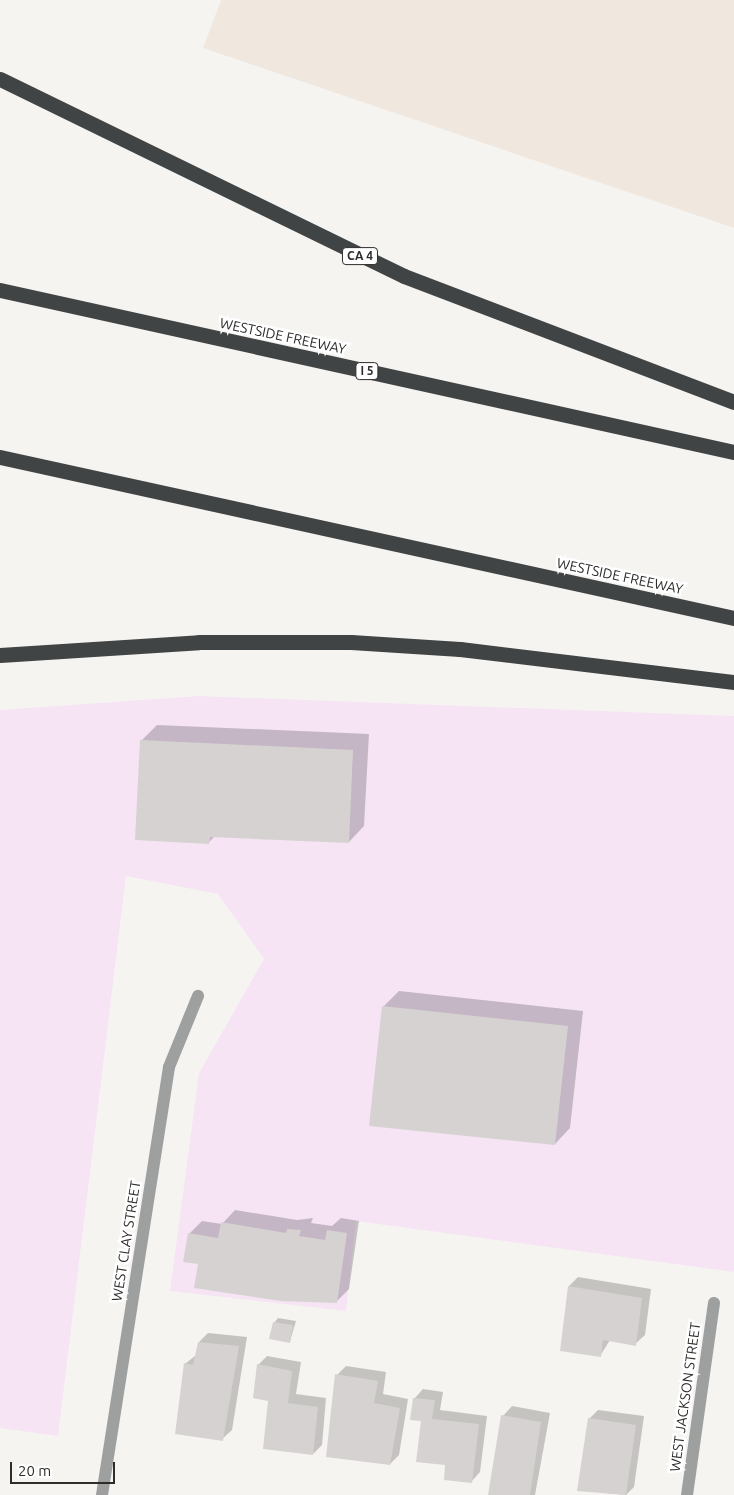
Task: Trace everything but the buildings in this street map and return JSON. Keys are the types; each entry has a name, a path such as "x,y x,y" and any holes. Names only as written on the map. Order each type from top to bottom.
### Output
{"highway":[{"name":"CA 4","path":"0,79 404,276 734,402"},
{"name":"WESTSIDE FREEWAY","path":"0,290 734,452"},
{"name":"WESTSIDE FREEWAY","path":"0,457 734,618"},
{"path":"0,655 199,642 350,642 460,649 734,682"}],"street":[{"name":"WEST CLAY STREET","path":"102,1495 169,1067 198,996"},
{"name":"WEST JACKSON STREET","path":"686,1495 714,1302"}],"shaded area":[{"path":"221,0 734,0 734,228 203,48"},
{"path":"199,696 734,716 734,1272 356,1221 346,1311 170,1291 199,1073 264,959 218,894 126,876 58,1436 0,1428 0,710"}]}
